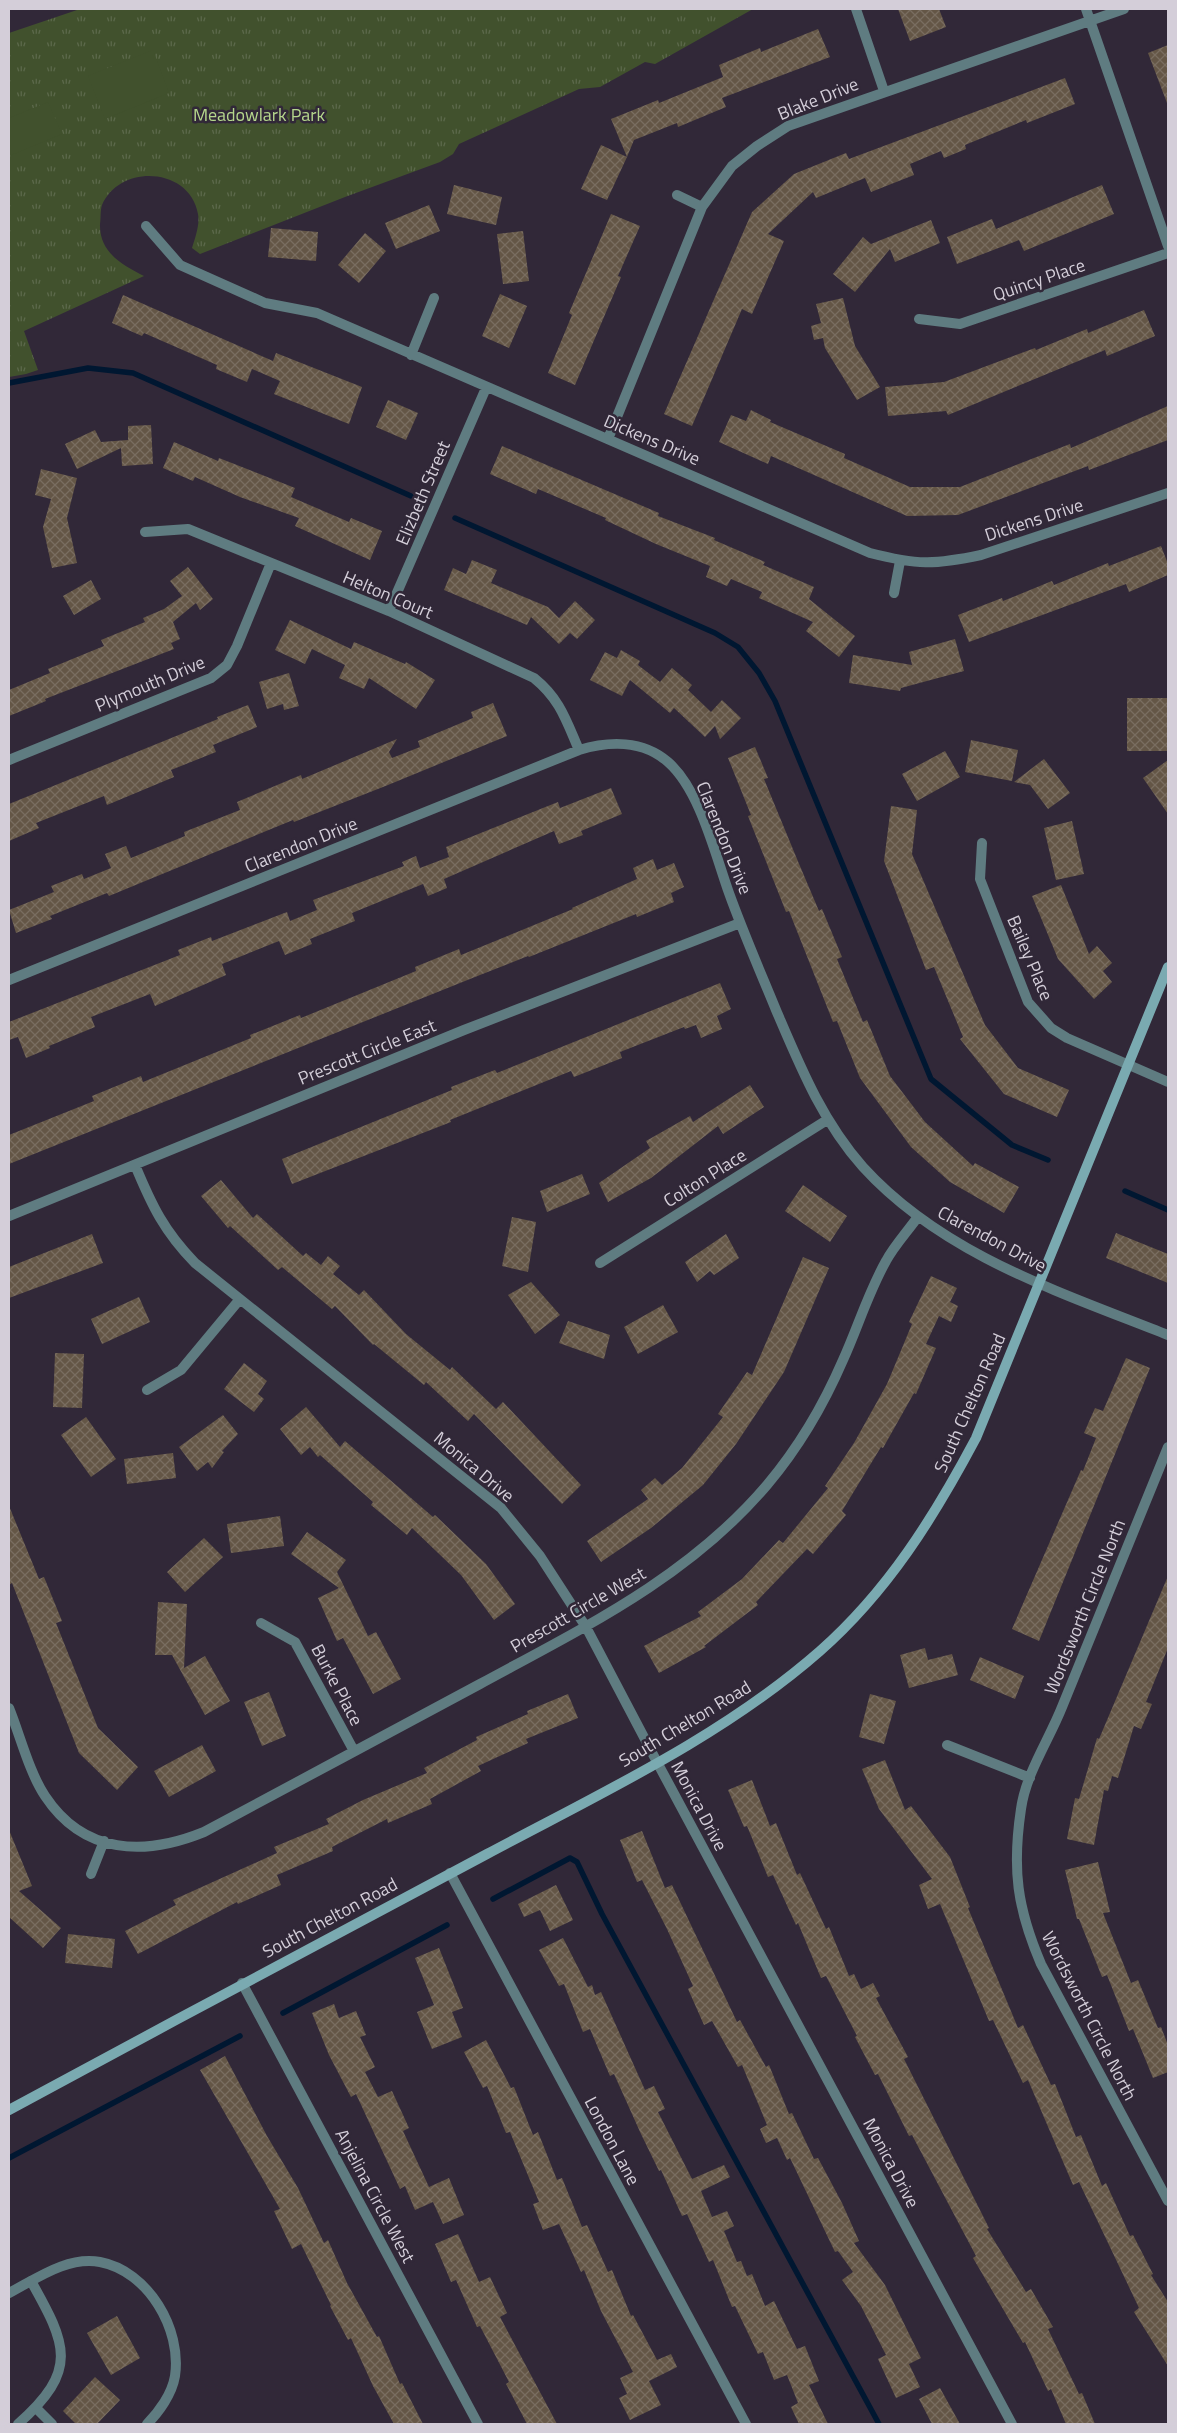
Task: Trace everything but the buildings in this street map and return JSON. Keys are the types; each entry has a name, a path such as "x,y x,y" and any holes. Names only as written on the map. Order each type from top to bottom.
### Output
{"main road":[{"name":"South Chelton Road","path":"9,2110 242,1983 657,1762 732,1719 773,1690 823,1648 892,1575 944,1498 976,1438 1168,967"}],"street":[{"path":"856,9 884,91"},
{"path":"1086,9 1168,246"},
{"name":"Blake Drive","path":"608,439 702,207 732,166 757,146 788,126 1124,9"},
{"path":"677,195 702,207"},
{"name":"Dickens Drive","path":"146,226 180,265 265,303 317,313 486,388 870,553 900,561 926,564 981,555 1168,493"},
{"name":"Quincy Place","path":"918,319 960,324 1168,253"},
{"path":"411,354 434,298"},
{"name":"Elizbeth Street","path":"389,611 486,388"},
{"name":"Helton Court","path":"145,532 188,529 389,611 534,678 549,690 561,706 579,750"},
{"path":"894,593 900,561"},
{"name":"Plymouth Drive","path":"9,760 211,678 227,665 237,646 271,563"},
{"name":"Clarendon Drive","path":"9,980 579,750 600,743 625,743 648,750 668,762 684,782 698,809 740,923 801,1069 827,1120 864,1168 918,1218 981,1256 1039,1284 1168,1335"},
{"name":"Bailey Place","path":"982,843 980,879 1028,1002 1051,1028 1127,1065 1168,1082"},
{"name":"Prescott Circle East","path":"9,1216 464,1030 740,923"},
{"name":"Colton Place","path":"600,1263 827,1120"},
{"name":"Monica Drive","path":"135,1165 149,1199 174,1240 195,1263 501,1508 540,1556 586,1627 1012,2424"},
{"name":"Prescott Circle West","path":"104,1842 122,1847 145,1848 182,1841 204,1832 586,1627 655,1584 695,1556 734,1522 768,1484 821,1407 887,1259 918,1218"},
{"path":"148,1390 181,1370 240,1299"},
{"name":"Wordsworth Circle North","path":"1168,1446 1053,1730 1030,1778 1021,1806 1016,1866 1018,1898 1026,1930 1041,1964 1168,2201"},
{"name":"Burke Place","path":"261,1623 295,1642 354,1751"},
{"path":"9,1708 45,1796 69,1822 85,1834 104,1842 92,1874"},
{"path":"947,1745 1030,1778"},
{"name":"London Lane","path":"450,1873 746,2424"},
{"name":"Anjelina Circle West","path":"242,1983 478,2424"},
{"path":"9,2293 58,2267 78,2262 99,2261 119,2267 137,2280 150,2294 171,2332 175,2376 157,2414 147,2424"},
{"path":"18,2424 36,2408 57,2376 62,2354 57,2331 31,2281"},
{"path":"36,2408 52,2424"}],"green space":[{"name":"Meadowlark Park","path":"80,9 753,9 655,64 645,62 600,87 579,89 459,144 453,154 440,162 200,254 192,248 198,227 198,214 192,198 182,187 169,179 154,176 138,177 123,182 111,191 102,205 101,234 103,242 113,256 144,276 24,331 38,370 9,377 9,33"},
{"path":"153,50 169,93 105,119 88,76"},
{"path":"48,102 62,134 9,156 9,118"}],"waterway":[{"path":"9,383 88,368 133,373 411,496"},
{"path":"455,518 715,633 738,647 759,673 775,701 931,1079 1012,1145 1048,1160"},
{"path":"1125,1191 1168,1210"},
{"path":"493,1899 570,1858 577,1862 602,1914 879,2424"},
{"path":"283,2013 447,1925"},
{"path":"9,2158 240,2036"}]}
